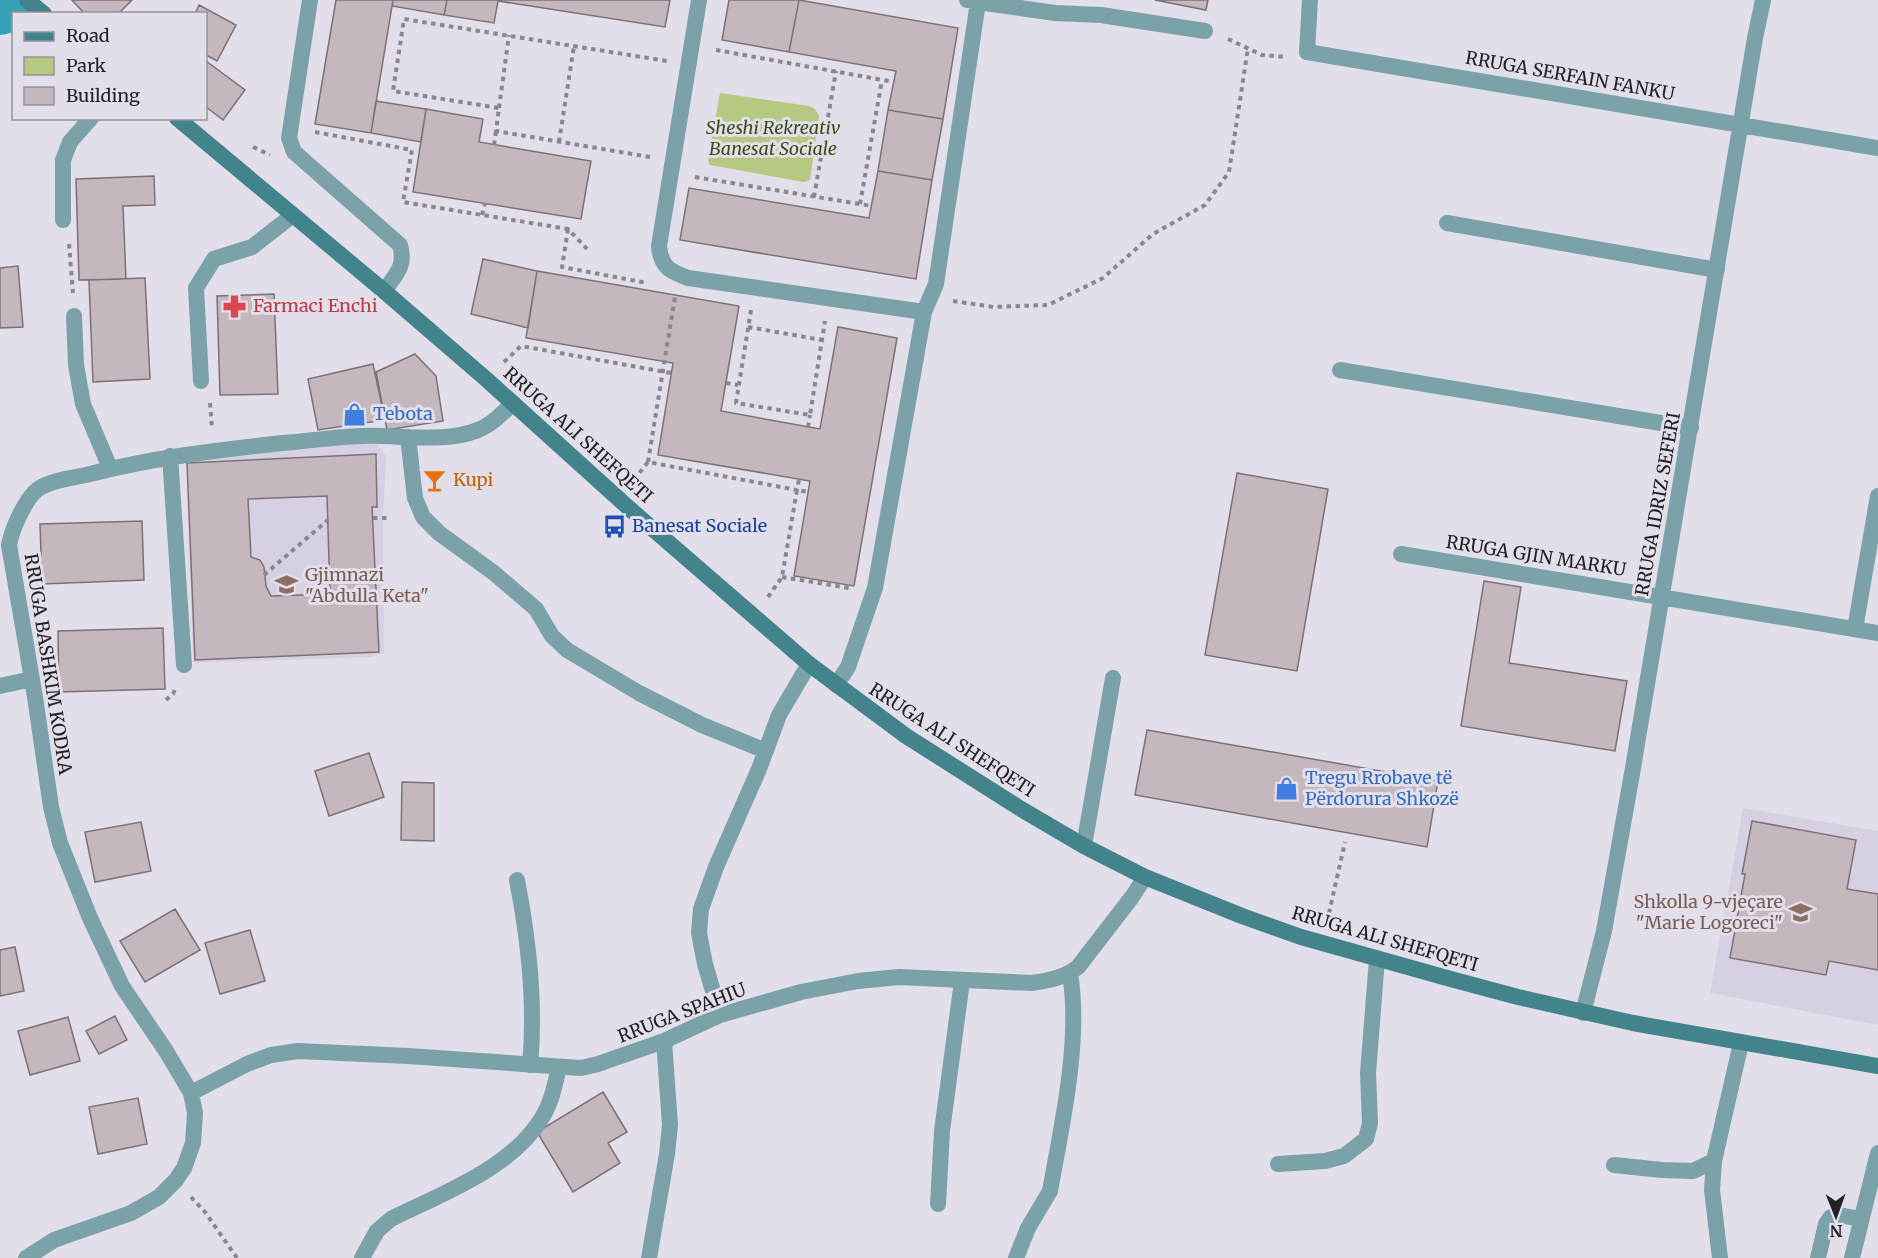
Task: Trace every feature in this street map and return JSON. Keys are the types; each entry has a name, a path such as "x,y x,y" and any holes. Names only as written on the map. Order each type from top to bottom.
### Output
{"main road":[{"path":"27,0 42,12"},
{"name":"RRUGA ALI SHEFQETI","path":"179,120 486,379 809,664 898,730 1084,846 1145,877 1242,916 1377,959 1584,1013 1878,1066"}],"street":[{"path":"310,0 289,138 294,152 400,245 403,256 402,267 384,291"},
{"path":"699,0 658,246 660,259 671,272 688,278 927,305"},
{"path":"1307,51 1310,0"},
{"name":"RRUGA IDRIZ SEFERI","path":"1584,1013 1604,932 1663,596 1740,124 1763,0"},
{"path":"836,685 848,667 874,588 927,305 936,284 972,1 1055,13 1101,15 1205,32"},
{"name":"RRUGA SERFAIN FANKU","path":"1307,51 1878,148"},
{"path":"63,219 63,160 70,142 89,120"},
{"path":"201,381 196,288 214,259 252,247 293,215"},
{"path":"1447,223 1717,270"},
{"path":"74,316 76,365 83,404 110,468"},
{"path":"1340,370 1691,428"},
{"name":"RRUGA BASHKIM KODRA","path":"191,1093 122,986 69,870 51,807 9,545 11,535 25,505 38,489 57,482 170,456 360,436 447,436 478,430 497,418 513,403"},
{"path":"408,437 415,498 423,517 439,533 494,573 536,609 552,636 567,650 639,693 766,752"},
{"path":"170,456 184,665"},
{"path":"1855,629 1878,496"},
{"name":"RRUGA GJIN MARKU","path":"1401,554 1878,633"},
{"path":"720,1015 705,964 699,933 701,909 732,827 766,752 779,715 809,664"},
{"path":"1084,846 1113,678"},
{"path":"0,686 32,679"},
{"path":"1016,1258 1028,1228 1050,1191 1064,1109 1074,1026 1074,997 1070,974 1089,956 1145,877"},
{"path":"518,880 526,925 533,994 530,1065"},
{"path":"1278,1164 1325,1161 1344,1156 1366,1140 1370,1123 1368,1072 1377,959"},
{"name":"RRUGA SPAHIU","path":"191,1093 247,1064 271,1055 298,1051 581,1068 664,1041 720,1015 801,992 858,981 899,977 1032,983 1070,974"},
{"path":"938,1204 942,1131 962,981"},
{"path":"649,1258 670,1125 664,1041"},
{"path":"1720,1258 1713,1190 1714,1161 1741,1043"},
{"path":"362,1258 377,1232 391,1219 503,1161 528,1139 544,1115 553,1095 560,1067"},
{"path":"26,1258 54,1240 131,1213 159,1197 176,1180 184,1168 193,1143 195,1113 191,1093"},
{"path":"1852,1258 1878,1153"},
{"path":"1614,1165 1693,1171 1714,1161"},
{"path":"1818,1258 1826,1224 1831,1217 1839,1215 1861,1219"}],"path":[{"path":"499,108 393,91 404,19 688,64"},
{"path":"1205,32 1262,55 1285,57 1307,51"},
{"path":"494,145 509,35"},
{"path":"559,142 574,46"},
{"path":"691,46 894,82"},
{"path":"927,305 994,307 1048,304 1103,278 1153,234 1204,205 1229,172 1248,48"},
{"path":"814,196 836,71"},
{"path":"860,204 882,80"},
{"path":"290,127 412,150 403,202 568,229 587,249"},
{"path":"496,131 872,206"},
{"path":"246,144 274,157"},
{"path":"482,215 484,203"},
{"path":"63,219 70,248 73,279"},
{"path":"568,229 562,267 654,284"},
{"path":"619,498 648,462 677,288"},
{"path":"753,302 736,403 810,415"},
{"path":"808,427 826,314"},
{"path":"748,327 822,340"},
{"path":"486,379 521,346 671,373"},
{"path":"201,381 209,390 213,450"},
{"path":"726,383 738,385"},
{"path":"648,462 809,492"},
{"path":"799,478 782,577 852,589"},
{"path":"373,518 390,518"},
{"path":"264,575 328,520"},
{"path":"1323,943 1345,842"},
{"path":"176,1180 205,1212 237,1258"}],"shaded area":[{"name":"Gjimnazi \"Abdulla Keta\"","path":"376,442 386,456 383,518 384,653 370,657 193,663 186,461"},
{"name":"Shkolla 9-vjeçare \"Marie Logoreci\"","path":"1743,808 1878,831 1878,1025 1710,993"}],"green space":[{"name":"Sheshi Rekreativ Banesat Sociale","path":"720,93 809,106 815,109 819,116 810,180 804,182 710,165 708,160"}],"building":[{"path":"72,0 132,0 120,12 83,12"},
{"path":"336,0 393,0 371,133 315,124"},
{"path":"393,0 447,0 444,15 392,6"},
{"path":"447,0 670,0 665,27 498,1 494,23 444,15"},
{"path":"729,0 799,0 789,52 722,40"},
{"path":"799,0 958,28 943,119 888,110 896,71 789,52"},
{"path":"1155,0 1208,0 1206,10"},
{"path":"199,5 236,25 217,61 207,56 207,12 196,12"},
{"path":"207,62 245,90 223,120 207,108"},
{"path":"376,101 426,109 421,142 371,133"},
{"path":"426,109 483,119 479,142 591,161 581,219 413,192"},
{"path":"888,110 943,119 932,180 878,171"},
{"path":"878,171 932,180 916,279 680,240 689,188 869,218"},
{"path":"154,176 155,205 123,206 126,279 79,280 76,179"},
{"path":"483,259 537,271 528,328 471,314"},
{"path":"18,266 23,327 0,328 0,268"},
{"path":"537,271 739,306 721,411 820,429 838,327 897,338 854,586 794,576 810,481 658,455 673,363 526,338"},
{"path":"145,278 150,379 93,382 89,280"},
{"path":"274,294 278,394 220,395 217,296"},
{"path":"415,354 436,376 443,421 387,430 376,372"},
{"path":"373,364 385,420 318,430 308,379"},
{"name":"Gjimnazi \"Abdulla Keta\"","path":"376,454 377,507 372,507 379,652 195,660 187,463","holes":["327,496 330,594 271,596 266,586 264,567 260,560 251,557 248,499"]},
{"path":"1237,473 1328,489 1297,671 1205,655"},
{"path":"142,521 144,580 42,584 40,524"},
{"path":"1484,581 1521,587 1509,663 1627,681 1615,751 1461,726"},
{"path":"163,628 165,689 59,692 58,631"},
{"name":"Tregu Rrobave të Përdorura Shkozë","path":"1147,730 1438,781 1427,847 1135,795"},
{"path":"369,753 384,797 329,816 315,771"},
{"path":"402,782 434,783 434,841 401,840"},
{"path":"1752,821 1856,840 1847,889 1878,894 1878,970 1829,961 1826,975 1730,958"},
{"path":"141,822 151,871 95,882 85,832"},
{"path":"175,909 200,950 145,982 120,941"},
{"path":"250,930 265,981 220,994 205,943"},
{"path":"15,947 24,991 0,996 0,950"},
{"path":"115,1016 127,1040 99,1054 86,1031"},
{"path":"68,1017 80,1061 30,1075 18,1031"},
{"path":"603,1092 627,1132 608,1143 620,1163 573,1192 537,1132"},
{"path":"138,1098 147,1144 98,1154 89,1107"}],"waterway":[{"path":"0,7 7,0"}],"place":[{"name":"Farmaci Enchi","path":"235,306"},
{"name":"Tebota","path":"355,414"},
{"name":"Kupi","path":"435,480"},
{"name":"Banesat Sociale","path":"614,526"},
{"name":"Gjimnazi \"Abdulla Keta\"","path":"287,585"},
{"name":"Tregu Rrobave të Përdorura Shkozë","path":"1287,788"},
{"name":"Shkolla 9-vjeçare \"Marie Logoreci\"","path":"1801,912"}]}
